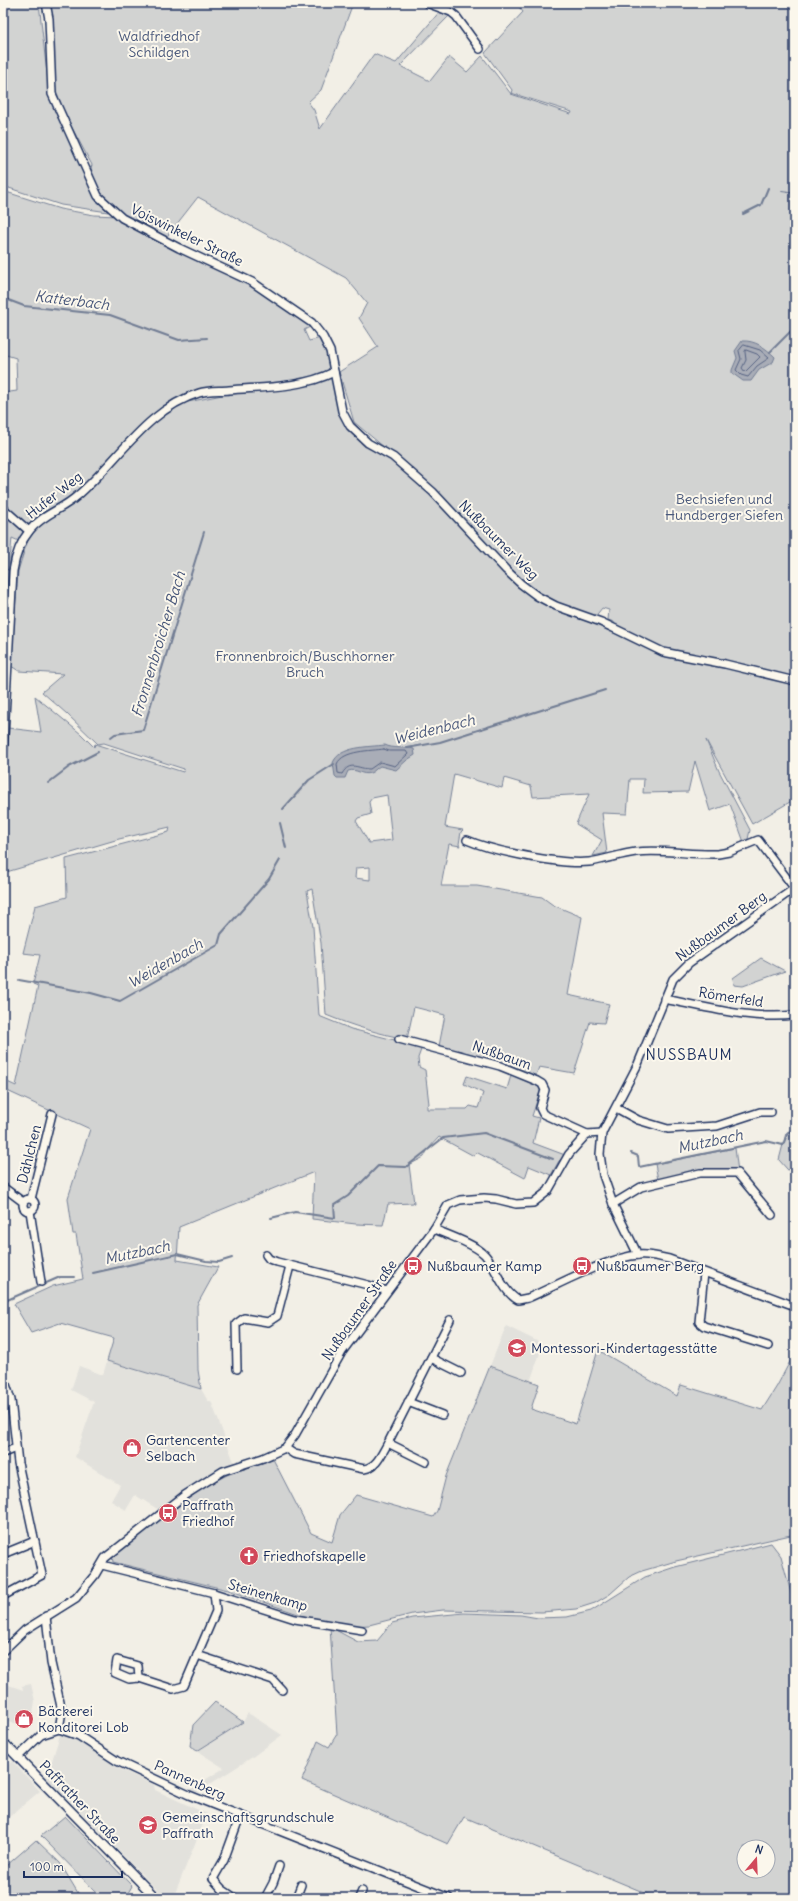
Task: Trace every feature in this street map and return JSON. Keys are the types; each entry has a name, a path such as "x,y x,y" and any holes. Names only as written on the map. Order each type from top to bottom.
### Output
{"main road":[{"name":"Paffrather Straße","path":"3,1742 156,1898"}],"street":[{"name":"Voiswinkeler Straße","path":"46,3 49,19 52,94 98,196 122,218 179,248 252,282 312,324 323,337 330,351 334,372"},
{"path":"427,3 451,12 456,16 480,49"},
{"name":"Hufer Weg","path":"3,754 5,666 13,571 14,563 29,531 36,523 77,497 145,427 163,412 182,400 200,393 304,383 334,372"},
{"name":"Nußbaumer Weg","path":"334,372 342,411 350,426 368,443 393,457 433,492 506,570 537,596 556,606 601,622 663,652 795,680"},
{"path":"3,508 29,531"},
{"path":"466,840 477,845 519,854 571,862 587,862 636,852 718,854 729,852 758,840 795,889"},
{"name":"Nußbaumer Berg","path":"638,1255 613,1204 604,1175 600,1154 602,1133 616,1108 647,1044 673,979 689,963 795,889"},
{"name":"Römerfeld","path":"664,999 755,1015 795,1015"},
{"name":"Nußbaum","path":"399,1039 500,1066 537,1081 542,1084 545,1090 540,1108 543,1114 587,1134"},
{"path":"616,1108 638,1120 668,1129 718,1126 760,1112 771,1112"},
{"name":"Dählchen","path":"30,1211 34,1209 35,1205 31,1199 52,1114"},
{"path":"587,1134 602,1133"},
{"name":"Nußbaumer Straße","path":"285,1448 295,1435 342,1352 434,1229 448,1205 460,1200 490,1198 523,1205 537,1201 548,1191 569,1154 587,1134"},
{"path":"613,1204 642,1187 700,1173 737,1173 772,1215"},
{"name":"Dählchen","path":"3,1187 23,1202 24,1209 30,1211"},
{"name":"Dählchen","path":"23,1202 26,1199 31,1199"},
{"name":"Dählchen","path":"30,1211 41,1282"},
{"path":"434,1229 485,1254 509,1293 518,1300 528,1298 620,1259 638,1255 653,1255 669,1259 795,1306"},
{"path":"266,1255 269,1259 290,1266 387,1291"},
{"path":"236,1369 236,1324 244,1318 268,1322 276,1316 290,1266"},
{"path":"704,1273 699,1322 704,1326 768,1346"},
{"path":"3,1651 25,1630 76,1598 102,1565 105,1558 201,1484 223,1471 285,1448 294,1454 364,1469 372,1467 377,1462 388,1444 450,1320"},
{"path":"431,1358 461,1373"},
{"path":"3,1375 11,1400 16,1448 42,1575 3,1596"},
{"path":"408,1402 442,1416"},
{"path":"388,1444 426,1462"},
{"path":"3,1453 16,1448"},
{"path":"3,1554 35,1541"},
{"name":"Steinenkamp","path":"102,1565 214,1593 295,1619 362,1630"},
{"name":"Steinenkamp","path":"139,1678 177,1689 184,1686 216,1611 214,1593"},
{"path":"18,1757 41,1735 59,1729 62,1710 51,1663 46,1616"},
{"path":"197,1655 273,1680 282,1690"},
{"name":"Pannenberg","path":"59,1729 79,1736 117,1760 142,1773 240,1816 449,1898"},
{"path":"235,1898 223,1890 213,1879 224,1860 240,1816"},
{"path":"265,1898 273,1883 279,1866"},
{"path":"296,1898 301,1886"}],"shaded area":[{"path":"506,1326 543,1344 530,1382 490,1366"},
{"path":"107,1361 201,1389 208,1401 211,1401 234,1462 192,1484 159,1510 135,1495 126,1510 111,1501 120,1485 75,1457 94,1402 71,1390 79,1366 103,1375"},
{"path":"3,1683 23,1690 22,1686 31,1684 35,1701 31,1725 14,1723 3,1719"},
{"path":"248,1713 282,1735 251,1758 196,1793 189,1790 224,1768 197,1751 243,1722"},
{"name":"Gemeinschaftsgrundschule Paffrath","path":"60,1735 76,1738 92,1746 91,1748 116,1767 154,1785 155,1790 207,1814 173,1898 165,1898 64,1795 61,1800 45,1783"},
{"path":"12,1761 40,1791 3,1822 3,1770"}],"green space":[{"path":"3,3 39,3 49,92 57,116 81,159 96,198 108,212 61,205 3,186"},
{"path":"47,3 353,3 321,90 308,102 314,110 320,129 374,54 396,63 441,10 451,14 400,66 430,81 449,57 467,72 482,56 511,94 571,114 572,112 511,93 512,90 485,53 523,12 516,3 795,3 795,799 752,824 706,740 719,771 750,830 748,839 744,842 730,804 710,811 695,761 688,792 643,793 644,779 630,779 627,814 602,813 607,853 593,856 602,840 576,824 589,794 533,797 531,786 504,778 502,788 454,774 445,827 463,830 461,832 460,846 449,844 441,886 477,886 542,897 553,905 582,917 568,995 609,1004 604,1023 590,1022 574,1073 539,1067 535,1078 480,1056 439,1046 445,1015 414,1007 407,1039 386,1035 346,1023 326,1015 321,943 312,889 307,891 313,927 319,1016 351,1029 422,1047 418,1058 419,1067 425,1070 429,1104 427,1105 427,1109 467,1109 470,1106 478,1108 483,1093 464,1084 467,1076 507,1089 512,1072 534,1082 533,1084 541,1088 532,1116 539,1118 533,1143 565,1155 559,1161 551,1175 529,1166 525,1178 476,1152 474,1156 439,1137 428,1149 424,1157 409,1165 414,1203 388,1204 383,1225 356,1224 312,1219 314,1172 179,1227 177,1260 218,1267 197,1305 198,1370 201,1389 107,1361 114,1338 60,1323 31,1333 14,1304 53,1286 83,1279 76,1234 73,1234 68,1198 90,1129 3,1089 3,1080 16,1086 38,986 33,984 40,955 23,953 35,906 67,897 66,859 169,832 170,827 119,839 3,873 3,831 8,728 41,732 35,696 81,734 94,747 95,744 183,772 184,769 104,743 98,744 42,692 63,674 19,671 11,666 18,571 27,542 35,527 65,507 159,419 183,403 227,394 316,384 335,374 350,423 431,492 434,489 354,422 339,372 378,347 359,318 367,303 346,278 198,197 165,239 123,216 108,204 100,194 95,183 91,168 92,165 64,113 56,90","holes":["602,608 609,610 608,620 614,622 615,627 611,632 598,626 594,618","387,795 392,840 369,843 356,821 358,818 371,814 369,802 372,798","370,867 370,880 355,878 356,868"]},
{"path":"3,191 60,209 94,215 117,216 218,265 267,293 290,309 310,327 304,330 309,341 321,338 334,371 315,378 181,398 71,498 27,525 3,505 3,393 17,391 16,358 3,354"},
{"path":"3,511 23,532 21,542 12,538 9,570 3,569"},
{"path":"761,958 785,971 743,986 734,985 733,978"},
{"path":"795,1131 795,1178 779,1160 786,1133"},
{"path":"735,1148 738,1172 717,1169 658,1180 655,1164"},
{"path":"598,1350 677,1396 681,1385 762,1410 795,1352 795,1534 676,1561 642,1571 629,1577 610,1594 595,1603 576,1609 542,1612 443,1610 412,1614 369,1625 352,1626 307,1617 228,1590 113,1562 112,1556 207,1485 229,1474 273,1459 311,1533 332,1542 340,1515 356,1495 433,1517 437,1511 446,1476 490,1366 539,1384 531,1409 576,1424"},
{"path":"771,1543 781,1556 795,1608 795,1898 653,1898 650,1895 464,1817 448,1844 302,1780 318,1741 329,1747 337,1734 330,1627 358,1642 377,1641 392,1623 412,1618 464,1613 521,1615 538,1618 567,1617 591,1611 645,1577 675,1567"},
{"path":"215,1702 243,1722 197,1751 190,1746 193,1725"},
{"path":"65,1816 132,1886 125,1898 102,1898 41,1836"},
{"path":"36,1840 60,1863 81,1898 3,1898 3,1864 6,1866"}],"water":[{"path":"742,341 760,345 775,357 773,362 759,370 751,381 743,381 732,373 737,358 735,351"},
{"path":"385,745 414,749 415,755 396,770 380,766 373,772 367,774 351,770 348,771 345,778 337,778 335,776 333,763 336,757 341,753 355,748"}],"waterway":[{"path":"743,214 761,205 768,188"},
{"path":"782,191 795,193"},
{"name":"Katterbach","path":"3,298 24,306 110,315 179,340 207,338"},
{"path":"770,352 795,327"},
{"name":"Fronnenbroicher Bach","path":"111,737 115,734 143,730 204,532"},
{"name":"Weidenbach","path":"407,748 440,742 605,690"},
{"name":"Fronnenbroicher Bach","path":"48,783 69,767 98,752"},
{"name":"Weidenbach","path":"283,809 309,780 334,764"},
{"name":"Weidenbach","path":"280,823 286,848"},
{"name":"Weidenbach","path":"19,980 91,993 120,1001 218,945 221,934 269,879 280,860"},
{"name":"Mutzbach","path":"631,1153 638,1156 639,1167 766,1141 783,1145 788,1132 795,1130"},
{"name":"Mutzbach","path":"271,1218 295,1212 335,1218 334,1205 348,1196 378,1166 406,1167 443,1138 484,1133 553,1159"},
{"name":"Mutzbach","path":"93,1273 177,1254 206,1261 219,1262 232,1258"},
{"name":"Mutzbach","path":"44,1284 60,1277 74,1277"},
{"name":"Mutzbach","path":"3,1305 5,1301 39,1286"}],"place":[{"name":"Nußbaumer Kamp","path":"413,1266"},
{"name":"Nußbaumer Berg","path":"582,1266"},
{"name":"Montessori-Kindertagesstätte","path":"517,1348"},
{"name":"Gartencenter Selbach","path":"132,1448"},
{"name":"Paffrath Friedhof","path":"168,1513"},
{"name":"Friedhofskapelle","path":"249,1556"},
{"name":"Bäckerei Konditorei Lob","path":"24,1719"},
{"name":"Gemeinschaftsgrundschule Paffrath","path":"148,1825"}],"district":[{"name":"NUSSBAUM","path":"689,1054"}],"park label":[{"name":"Waldfriedhof Schildgen","path":"159,44"},
{"name":"Bechsiefen und Hundberger Siefen","path":"724,508"},
{"name":"Fronnenbroich/Buschhorner Bruch","path":"305,664"}]}
